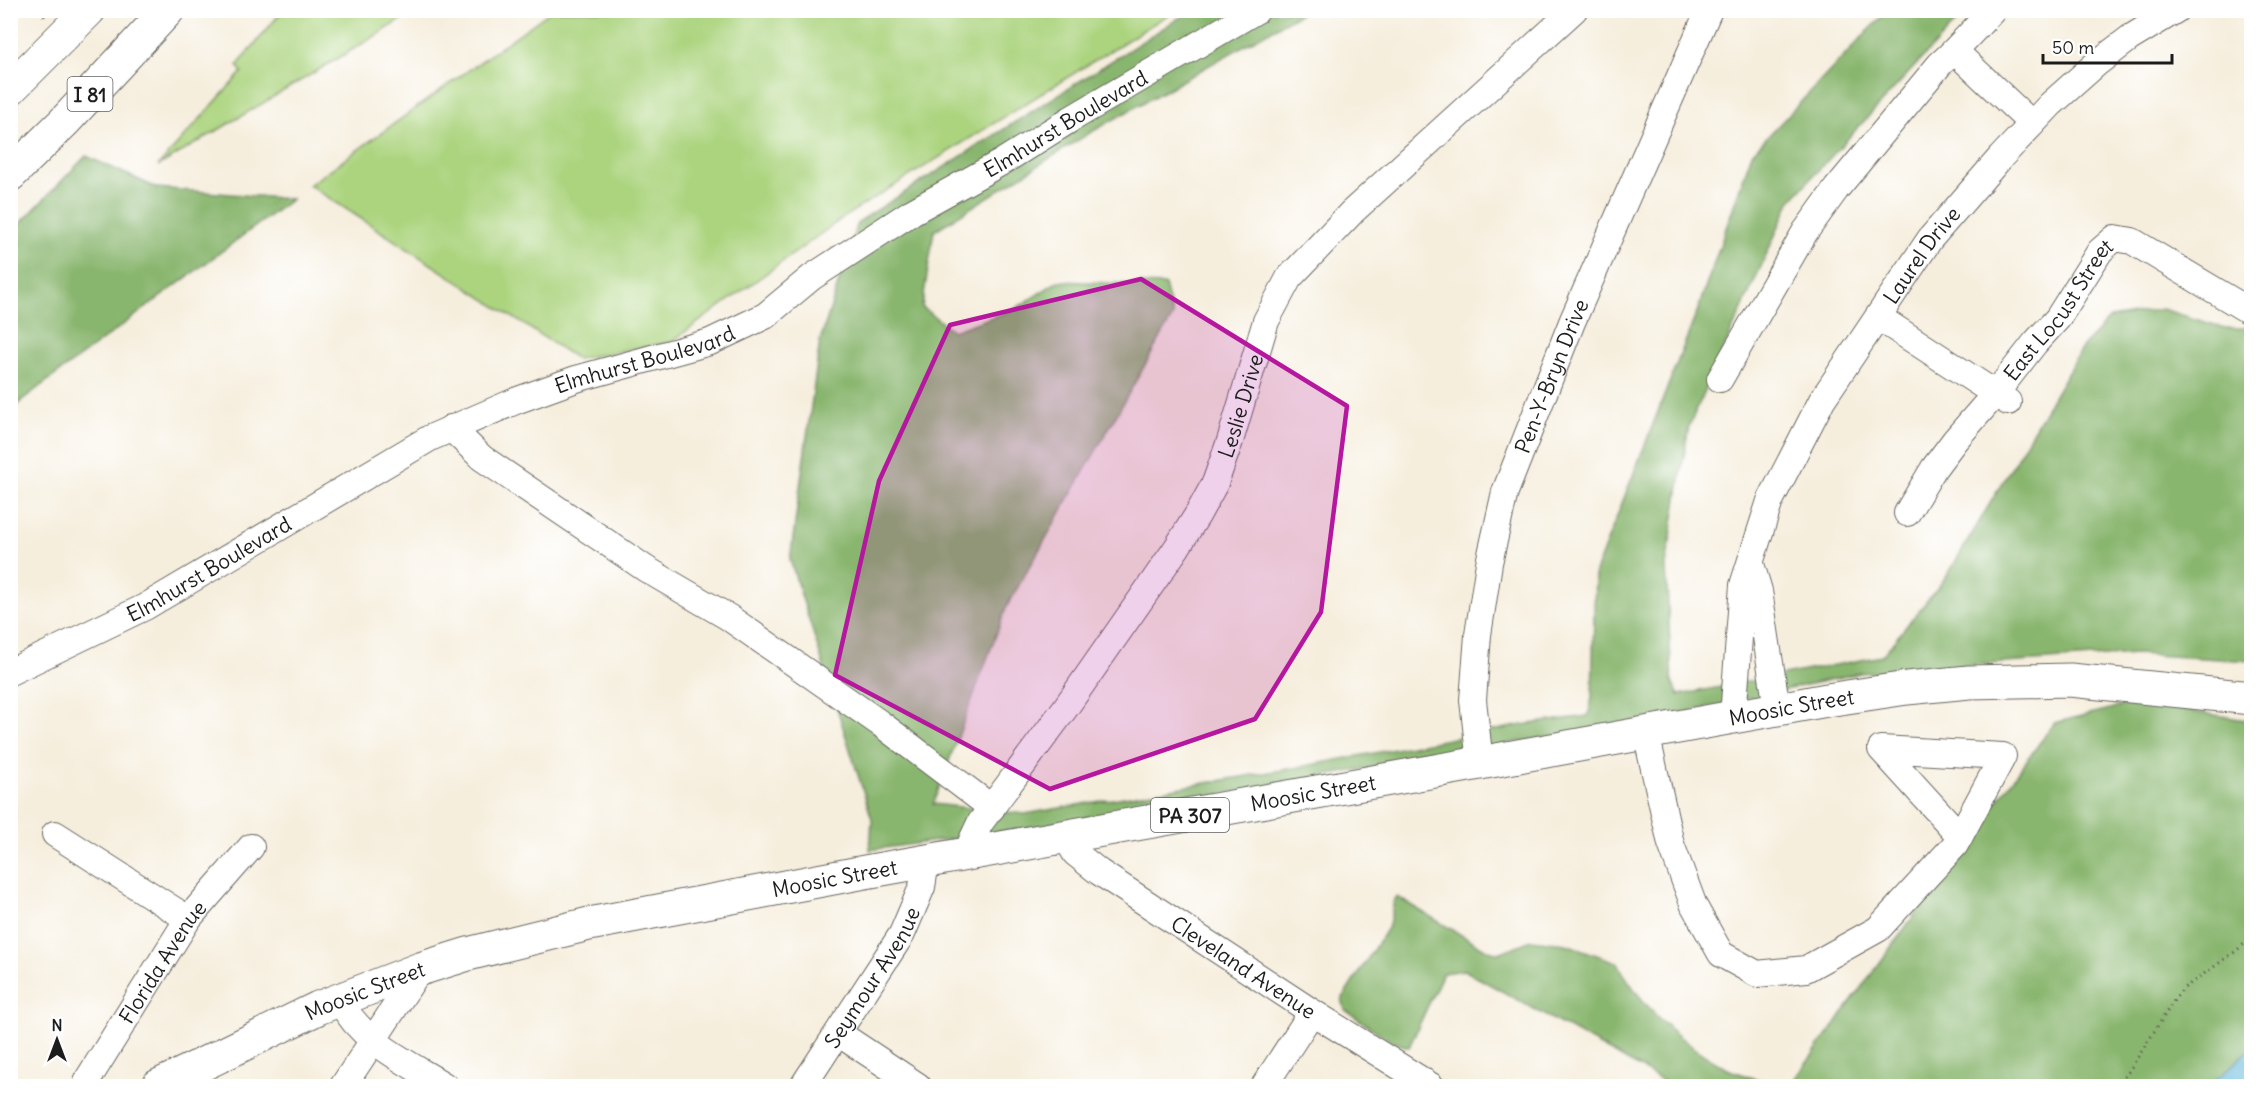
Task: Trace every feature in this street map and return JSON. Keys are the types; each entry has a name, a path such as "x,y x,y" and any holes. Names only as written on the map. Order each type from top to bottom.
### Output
{"main road":[{"path":"10,89 89,10"},
{"name":"I 81","path":"10,175 72,113 168,10"},
{"name":"Moosic Street","path":"158,1086 256,1037 351,995 420,969 524,939 589,924 865,872 1480,764 1777,709 1907,688 1969,682 2070,680 2252,698"}],"street":[{"name":"Elmhurst Boulevard","path":"10,672 145,607 324,502 385,463 451,428 576,379 710,342 765,316 812,277 912,212 1002,162 1257,10"},
{"name":"Leslie Drive","path":"969,854 972,840 980,823 1124,624 1198,514 1218,473 1266,321 1289,278 1352,212 1574,10"},
{"name":"Pen-Y-Bryn Drive","path":"1480,764 1473,700 1478,635 1489,563 1505,492 1572,322 1709,10"},
{"path":"1720,379 1805,232 1837,188 1940,64 1993,10"},
{"name":"Laurel Drive","path":"1733,717 1743,585 1751,564 1756,538 1779,481 1822,400 1930,239 1955,208 2032,124 2096,64 2130,38 2176,10"},
{"path":"1952,53 1962,58 2032,124"},
{"name":"East Locust Street","path":"2002,398 2035,343 2058,318 2100,251 2115,238 2132,241 2251,312"},
{"path":"1878,317 2002,398 1955,440 1934,468 1907,513"},
{"path":"451,428 482,458 646,569 728,617 881,724 992,808"},
{"path":"1751,564 1760,591 1777,709"},
{"path":"1646,733 1671,844 1694,906 1721,954 1757,974 1806,969 1878,929 1955,845 1960,836 2002,756 1881,749 1960,836"},
{"path":"55,834 188,919"},
{"name":"Cleveland Avenue","path":"1066,837 1075,853 1099,872 1312,1012 1431,1086"},
{"name":"Florida Avenue","path":"86,1086 88,1079 188,919 251,847"},
{"name":"Seymour Avenue","path":"803,1086 902,934 922,886 926,862"},
{"path":"343,1086 420,969"},
{"path":"351,995 345,1012 364,1034 445,1086"},
{"path":"1264,1086 1312,1012"},
{"path":"838,1033 918,1086"}],"path":[{"path":"44,10 44,17"},
{"path":"2116,1086 2129,1071 2184,988 2252,937"}],"highlighted area":[{"path":"1141,279 1347,406 1321,612 1255,719 1050,789 835,675 879,481 950,325"}],"green space":[{"path":"282,11 414,11 158,166 242,72 237,66"},
{"path":"551,11 1174,11 847,215 671,342 577,359 309,185"},
{"path":"1190,11 1305,11 1088,134 934,231 922,307 953,331 1015,309 1058,281 1165,285 1173,316 1006,608 933,804 1025,814 1300,767 1528,724 1588,716 1592,698 1595,572 1697,312 1752,153 1887,11 1966,11 1791,200 1689,426 1666,566 1672,682 1679,695 1882,656 1947,576 2083,346 2110,318 2162,309 2225,328 2251,328 2251,661 2136,654 1860,673 1678,714 1004,832 870,850 872,819 790,560 820,341 858,222"},
{"path":"86,156 157,188 292,199 22,400 11,413 11,233"},
{"path":"2137,702 2251,721 2251,1049 2209,1086 1790,1086 2054,723"},
{"path":"1397,897 1485,949 1499,953 1531,940 1566,944 1617,962 1638,994 1677,1035 1730,1070 1781,1086 1672,1086 1464,970 1443,973 1409,1047 1392,1042 1345,1010 1342,999 1389,925 1394,900"}],"water":[{"path":"2251,1049 2251,1086 2209,1086"}]}
